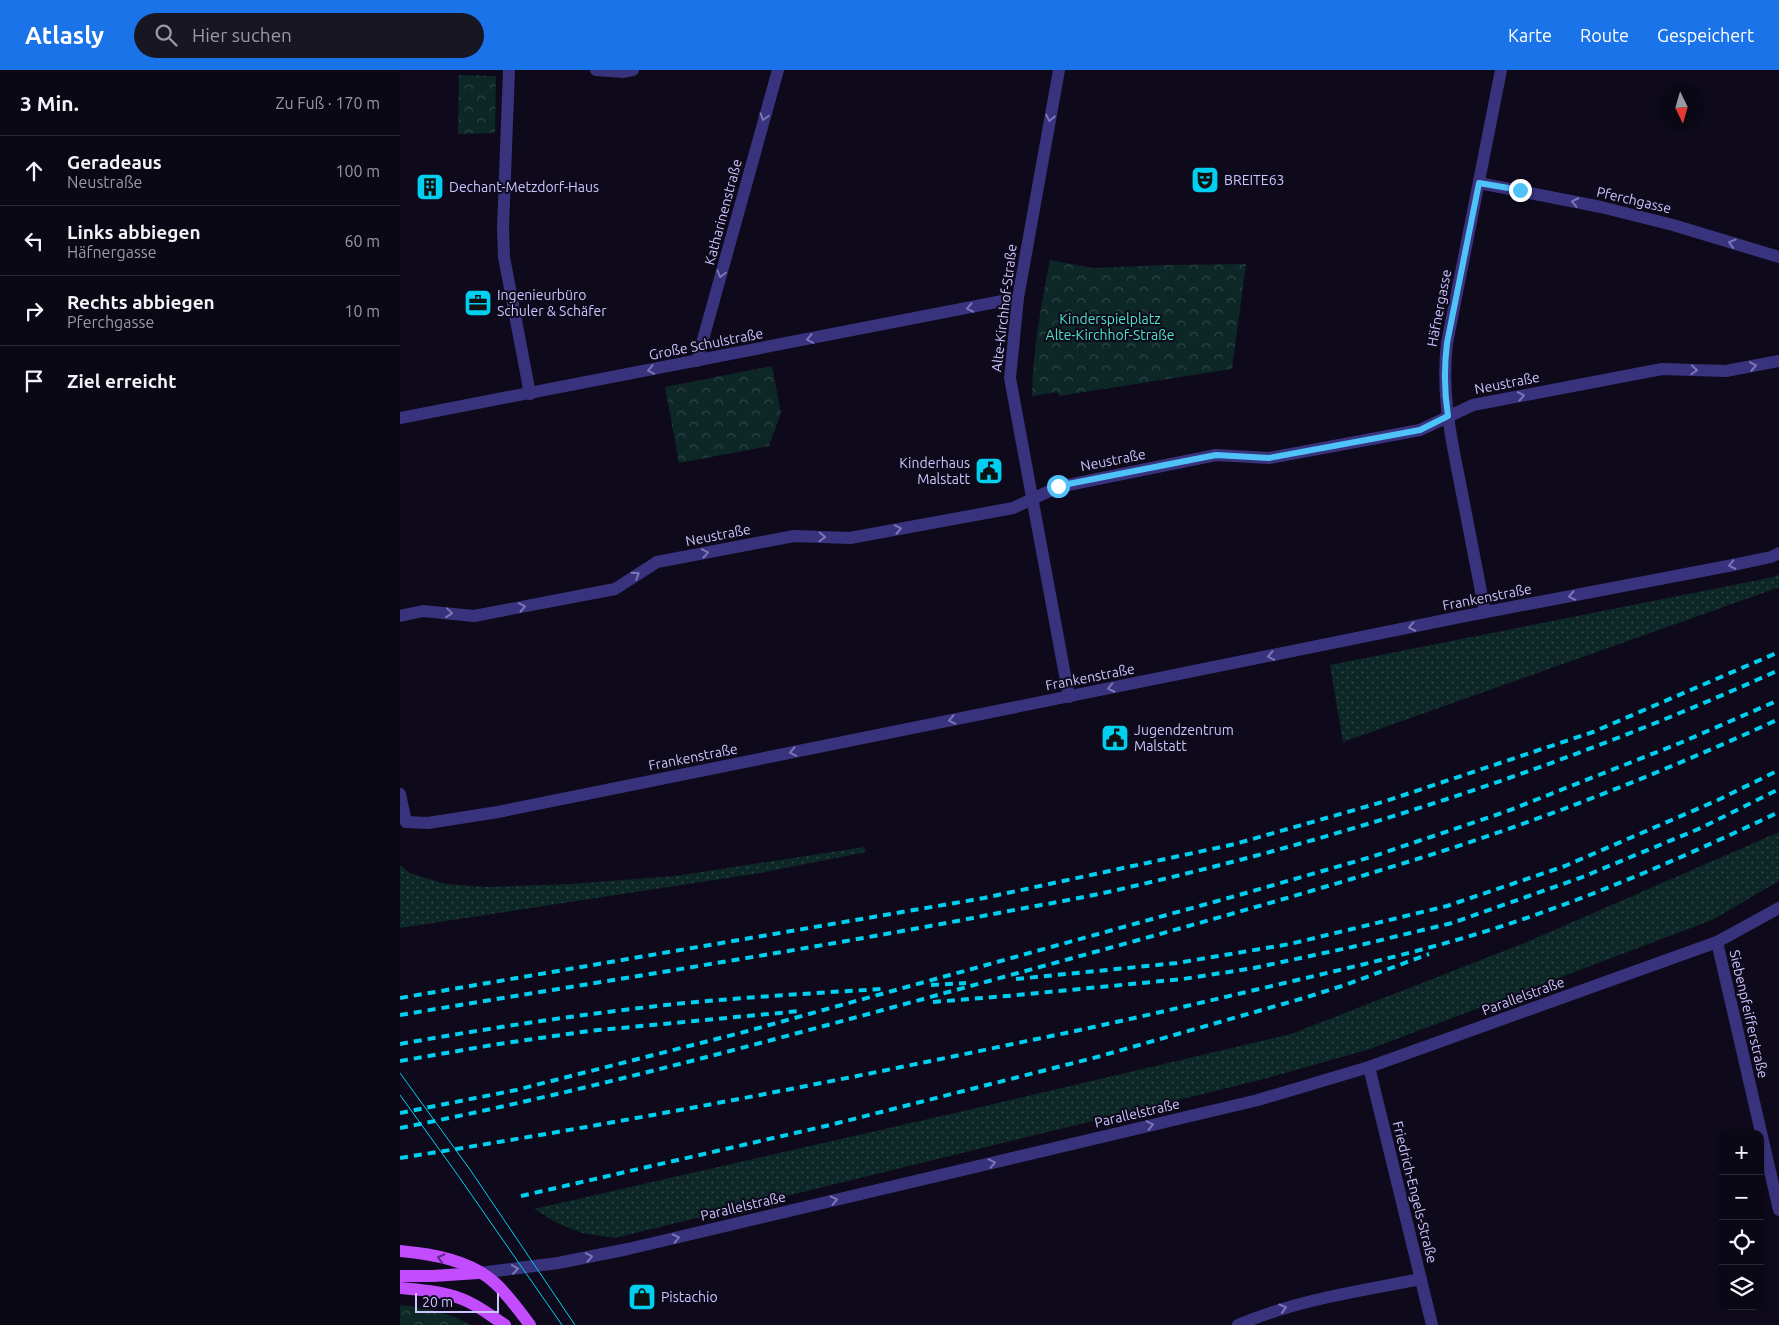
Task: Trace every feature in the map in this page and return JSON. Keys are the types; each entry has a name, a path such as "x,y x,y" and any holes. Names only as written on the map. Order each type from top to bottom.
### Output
{"main road":[{"path":"400,1251 424,1253 454,1261 480,1273 494,1282 517,1307 530,1325"},
{"path":"400,1276 480,1273"},
{"path":"400,1288 444,1294 462,1299 479,1307 505,1325"}],"street":[{"path":"509,70 503,228 504,257 530,394"},
{"path":"596,70 624,72 633,70"},
{"name":"Katharinenstraße","path":"697,361 778,70"},
{"name":"Alte-Kirchhof-Straße","path":"1059,70 1018,298 1010,378 1069,697"},
{"name":"Häfnergasse","path":"1485,612 1444,393 1444,367 1447,343 1501,70"},
{"name":"Pferchgasse","path":"1479,183 1601,207 1664,222 1779,257"},
{"name":"Große Schulstraße","path":"400,418 1018,298"},
{"name":"Neustraße","path":"400,616 423,611 474,616 616,588 657,562 794,536 850,538 1013,508 1058,486 1216,455 1269,458 1420,430 1473,405 1662,368 1726,371 1779,361"},
{"name":"Frankenstraße","path":"403,824 428,823 498,812 1485,612 1728,566 1771,557 1779,553"},
{"path":"400,794 403,824"},
{"name":"Parallelstraße","path":"480,1273 558,1263 628,1249 1258,1100 1369,1067 1717,942 1779,908"},
{"name":"Siebenpfeifferstraße","path":"1717,942 1779,1210"},
{"name":"Friedrich-Engels-Straße","path":"1369,1067 1432,1325"},
{"path":"1238,1325 1261,1315 1302,1303 1422,1279"}],"green space":[{"path":"459,75 496,76 495,133 458,134"},
{"name":"Kinderspielplatz Alte-Kirchhof-Straße","path":"1050,260 1093,268 1246,264 1232,369 1059,396 1058,392 1032,396 1038,328"},
{"path":"772,366 781,413 769,446 679,463 665,387"},
{"path":"1779,574 1779,587 1777,588 1343,742 1330,665 1774,577"},
{"path":"1779,832 1779,881 1712,920 1370,1049 1264,1079 615,1238 582,1233 557,1223 534,1209 1291,1034 1522,944"},
{"path":"864,847 866,852 760,873 400,928 400,865 410,873 445,884 488,887 571,884 675,876"},
{"path":"400,1305 437,1311 471,1325 400,1325"}],"tram line":[{"path":"400,1073 471,1171 575,1325"},
{"path":"400,1095 562,1325"}],"railway":[{"path":"400,998 984,898 1235,844 1386,801 1593,732 1779,652"},
{"path":"400,1015 901,931 1094,895 1217,866 1381,820 1462,794 1622,736 1779,670"},
{"path":"400,1113 516,1090 744,1032 1371,857 1505,812 1680,743 1779,700"},
{"path":"400,1128 478,1112 710,1056 1114,947 1353,878 1449,849 1545,816 1687,760 1779,719"},
{"path":"1016,979 1177,963 1290,944 1447,906 1565,866 1718,800 1779,770"},
{"path":"933,1002 1183,979 1254,968 1452,923 1580,878 1701,828 1779,789"},
{"path":"400,1158 714,1104 871,1073 1127,1020 1384,959 1505,925 1566,904 1658,867 1779,812"},
{"path":"521,1196 830,1125 1097,1057 1304,998 1429,954"},
{"path":"931,985 966,983"},
{"path":"400,1044 542,1021 649,1007 881,989"},
{"path":"400,1061 589,1031 800,1011"}],"place":[{"name":"BREITE63","path":"1205,180"},
{"name":"Dechant-Metzdorf-Haus","path":"430,187"},
{"name":"Ingenieurbüro Schuler & Schäfer","path":"478,303"},
{"name":"Kinderhaus Malstatt","path":"989,471"},
{"name":"Jugendzentrum Malstatt","path":"1115,738"},
{"name":"Pistachio","path":"642,1297"}],"route":[{"path":"1058,486 1216,455 1269,458 1420,430 1448,416 1444,393 1444,367 1447,343 1479,183 1520,190"}]}
